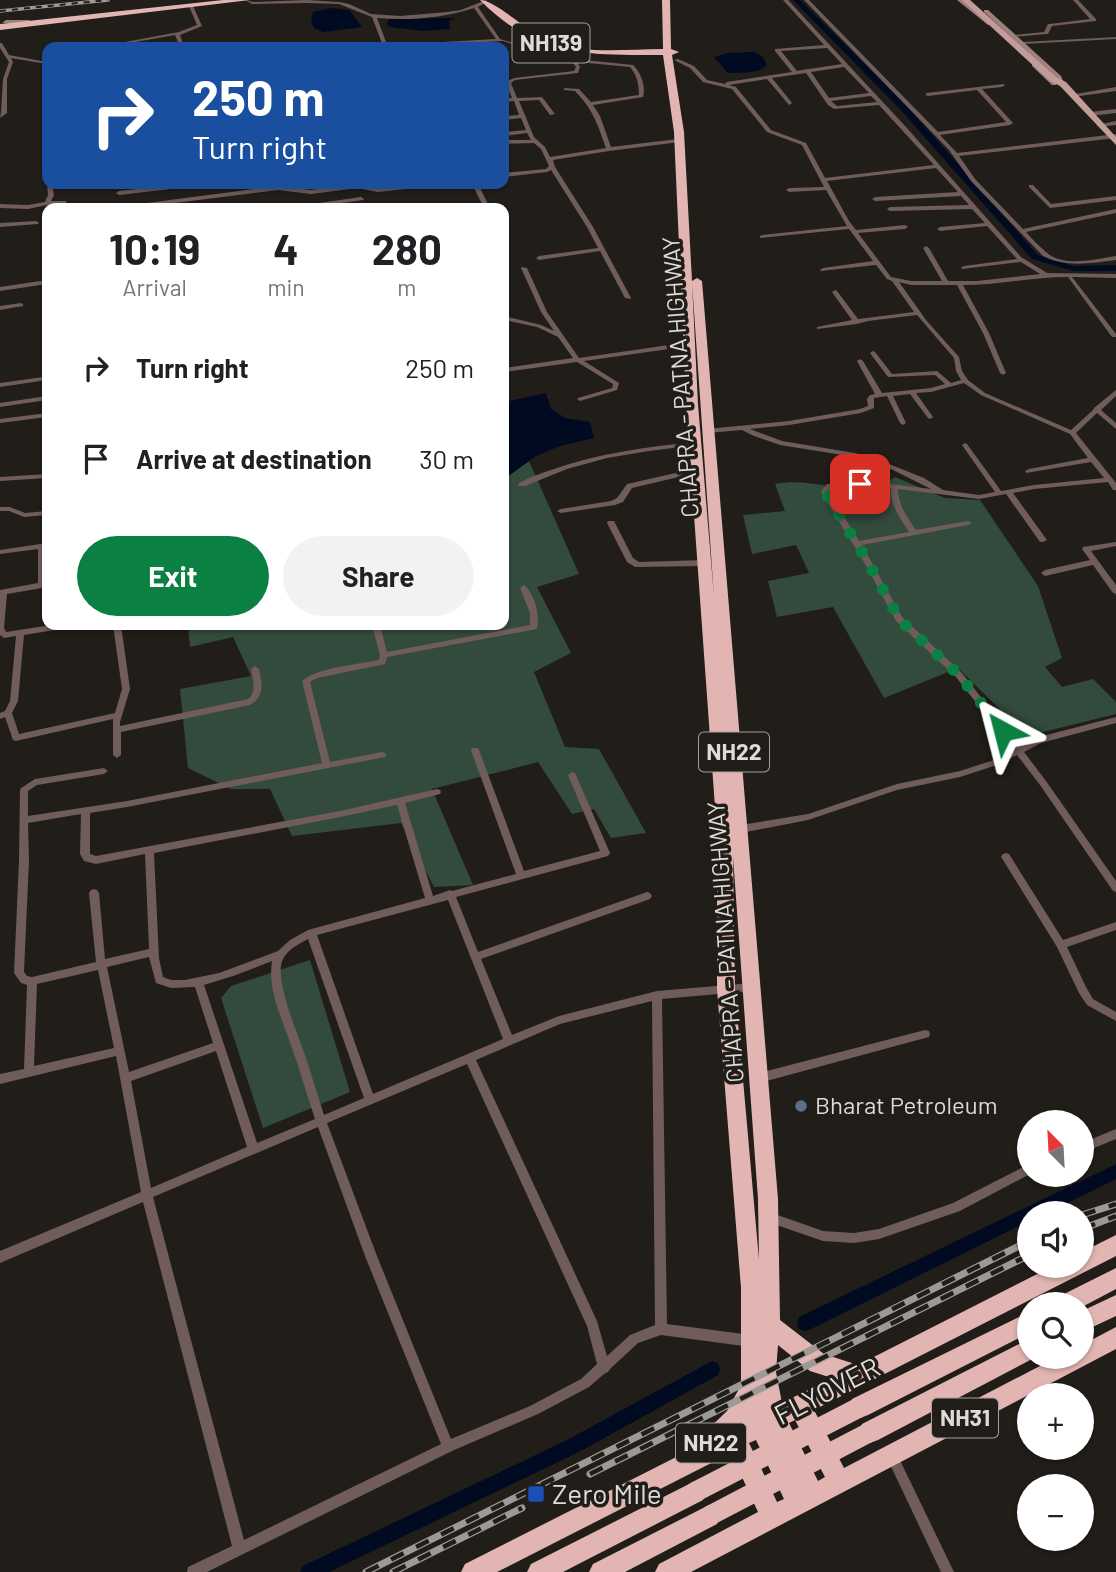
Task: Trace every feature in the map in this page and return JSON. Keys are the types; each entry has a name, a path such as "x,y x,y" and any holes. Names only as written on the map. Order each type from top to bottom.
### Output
{"highway":[{"path":"2,25 193,3 247,0"},
{"name":"NH139","path":"484,0 522,30 542,41 580,51 637,53"},
{"name":"CHAPRA - PATNA HIGHWAY","path":"666,0 678,141 695,444 725,835 726,989 751,1288 752,1384"},
{"name":"CHAPRA - PATNA HIGHWAY","path":"672,0 671,54 686,134 769,1217 770,1325 765,1372 767,1428"},
{"path":"637,53 671,54"},
{"path":"637,53 671,54"},
{"path":"1094,1256 1116,1245"},
{"path":"649,1484 736,1439 767,1428 800,1407 1052,1278"},
{"path":"1089,1292 1116,1278"},
{"path":"1094,1316 1116,1305"},
{"path":"770,1325 818,1363 859,1376"},
{"name":"FLYOVER","path":"539,1572 1017,1328"},
{"name":"NH31","path":"805,1499 1116,1338"},
{"path":"601,1572 1017,1356"},
{"path":"752,1384 767,1428"},
{"name":"NH22","path":"473,1572 649,1484 726,1432 739,1416 752,1384"},
{"path":"800,1407 840,1482"},
{"name":"NH22","path":"767,1428 805,1499"},
{"path":"736,1439 772,1517"},
{"path":"667,1572 805,1499"}],"main road":[{"path":"966,0 1056,82 1112,138"},
{"path":"1056,82 1073,95 1112,138 1116,150"}],"street":[{"path":"2,25 231,0"},
{"path":"247,0 252,3 341,3 374,16 446,15 475,8 484,0"},
{"path":"785,0 988,225 1022,260 1046,275"},
{"path":"806,0 937,134 973,180 1045,255 1055,260 1080,263 1116,258"},
{"path":"960,0 1056,82 1059,77 972,0"},
{"path":"1014,36 1046,33 1050,25 1056,23 1094,20 1074,0"},
{"path":"128,42 179,33 201,26 193,3"},
{"path":"475,8 498,39"},
{"path":"374,16 384,42"},
{"path":"179,33 176,35 179,42"},
{"path":"1023,43 1116,38"},
{"path":"457,42 498,39 508,42"},
{"path":"509,42 574,61 625,65 637,70 641,96 590,104"},
{"path":"0,44 10,64 5,79 4,114 0,116"},
{"path":"795,72 777,50 828,46"},
{"path":"671,54 692,67 705,81 737,90 769,131 804,144 852,230 875,263 895,281 957,358 959,371 965,381 983,394 1072,433 1116,488"},
{"path":"8,56 42,61"},
{"path":"509,79 571,73 578,69 574,61"},
{"path":"1,65 10,64"},
{"path":"722,85 846,65"},
{"path":"807,70 833,106 841,108 880,103"},
{"path":"768,77 789,103"},
{"path":"509,85 529,131 543,148 628,298"},
{"path":"928,94 1002,85"},
{"path":"937,134 1009,125 1007,118 978,88"},
{"path":"566,89 577,90 590,104 609,149"},
{"path":"1073,95 1116,89"},
{"path":"828,100 872,94"},
{"path":"509,99 540,98 552,114"},
{"path":"1090,114 1116,111"},
{"path":"509,117 522,116"},
{"path":"1100,125 1116,122"},
{"path":"509,133 529,131"},
{"path":"955,155 1112,138"},
{"path":"509,142 535,141"},
{"path":"509,174 609,149 678,141"},
{"path":"825,180 937,166"},
{"path":"1031,186 1050,205 1116,198"},
{"path":"789,190 829,188"},
{"path":"50,189 51,195 47,203 64,203"},
{"path":"119,189 122,203"},
{"path":"119,193 154,189"},
{"path":"158,203 258,189"},
{"path":"297,203 294,189 311,192 334,189"},
{"path":"875,199 961,194"},
{"path":"333,203 361,199"},
{"path":"0,206 28,207 42,204"},
{"path":"890,209 972,207"},
{"path":"1021,231 1058,226 1080,216 1116,211"},
{"path":"0,225 36,223"},
{"path":"940,229 988,225"},
{"path":"762,237 905,227"},
{"path":"926,248 945,282"},
{"path":"539,258 601,249"},
{"path":"964,268 1022,260"},
{"path":"823,270 875,263"},
{"path":"524,268 544,312 559,336 578,359 608,376 617,386 580,398"},
{"path":"895,281 989,282 1046,275 1070,278 1116,276"},
{"path":"1070,278 1114,336"},
{"path":"958,282 986,333 1003,373"},
{"path":"0,289 42,283"},
{"path":"835,292 857,322"},
{"path":"0,308 20,305"},
{"path":"819,328 919,313"},
{"path":"509,319 538,326 559,336"},
{"path":"509,369 690,344"},
{"path":"873,353 890,376 937,373 950,385"},
{"path":"860,361 879,394"},
{"path":"0,385 42,379"},
{"path":"707,431 743,429 861,411 872,407 870,397 879,394 912,392 965,381"},
{"path":"912,392 930,417"},
{"path":"889,394 903,423"},
{"path":"1072,433 1115,394"},
{"path":"0,405 42,399"},
{"path":"1096,409 1116,427"},
{"path":"0,421 42,416"},
{"path":"743,429 772,441 866,459 928,483 944,495"},
{"path":"522,484 592,457 695,444"},
{"path":"965,445 1043,540"},
{"path":"1030,471 1093,459"},
{"path":"561,511 612,503 620,500 630,486 698,470"},
{"path":"0,478 42,476"},
{"path":"1110,480 1034,487 979,497 860,484 825,489 826,496 899,619 959,675 1018,750 1116,888"},
{"path":"895,487 895,501 914,533"},
{"path":"0,509 10,509 24,515 42,513"},
{"path":"611,523 634,564 645,566 705,563"},
{"path":"856,544 968,523"},
{"path":"1116,544 1087,548 1116,591"},
{"path":"0,552 42,546"},
{"path":"1045,573 1094,562"},
{"path":"42,585 1,593 1,633 20,635 44,630"},
{"path":"384,655 534,627 534,613 524,588"},
{"path":"117,755 118,715 126,689 118,630"},
{"path":"327,766 306,681 315,676 378,664 384,660 377,630"},
{"path":"20,635 14,701 4,714 16,738 118,715"},
{"path":"117,730 250,702 255,699 258,691 255,670"},
{"path":"741,829 831,811 897,787 986,766 1039,740 1116,720"},
{"path":"475,750 521,875"},
{"path":"23,820 86,811 382,755"},
{"path":"104,771 30,783 24,790 19,973 24,981 32,981 154,952"},
{"path":"448,1447 319,1120 280,991 276,967 280,954 289,944 311,933 605,853 572,775"},
{"path":"86,811 87,858 96,860 437,792"},
{"path":"400,801 430,900"},
{"path":"149,851 155,972 159,980 166,984 198,982 280,954"},
{"path":"1006,857 1061,945 1090,1002 1115,1014"},
{"path":"94,893 101,963 147,1195 240,1547"},
{"path":"450,894 509,1040"},
{"path":"476,957 647,896"},
{"path":"1061,945 1116,926"},
{"path":"311,933 369,1098"},
{"path":"29,1072 32,981"},
{"path":"198,982 253,1148"},
{"path":"0,1257 369,1098 559,1020 657,995 753,987"},
{"path":"657,995 661,1329"},
{"path":"759,1078 925,1034"},
{"path":"124,1078 219,1045"},
{"path":"0,1079 120,1051"},
{"path":"469,1057 593,1325 604,1368"},
{"path":"1094,1143 1116,1134"},
{"path":"769,1217 823,1236 854,1238 879,1234 956,1206 1017,1175"},
{"path":"193,1572 448,1447 534,1410 585,1383 634,1339 661,1329 751,1340"},
{"path":"892,1456 948,1572"}],"green space":[{"path":"529,461 579,574 537,587 571,653 534,672 565,747 599,749 646,833 611,838 594,809 572,814 538,762 432,789 473,885 434,887 401,823 292,836 270,789 231,789 188,768 180,689 251,676 233,637 190,647 188,630 509,630 509,475"},
{"path":"895,477 945,498 980,500 1038,586 1062,658 1045,667 1062,687 1093,679 1116,702 1116,714 1027,736 958,668 884,698 833,607 777,617 768,581 809,573 796,545 752,554 743,515 785,511 775,484 790,482 866,488"},
{"path":"310,960 350,1092 263,1128 221,998 231,986"}],"water":[{"path":"332,8 349,10 362,27 323,32 314,28 311,22 313,12"},
{"path":"455,18 449,21 450,29 424,31 390,27 387,24 389,19"},
{"path":"754,52 763,57 767,65 749,72 728,73 714,57 728,53"},
{"path":"546,393 551,409 565,418 590,422 594,438 560,446 536,456 509,475 509,401"}],"waterway":[{"path":"796,0 902,106 1035,257 1074,268 1116,268"},
{"path":"1055,1201 1116,1171"},
{"path":"805,1323 1017,1219"},
{"path":"309,1572 573,1446 712,1369"}],"railway":[{"path":"0,11 108,0"},
{"path":"1094,1211 1116,1204"},
{"path":"1094,1224 1116,1216"},
{"path":"366,1572 1017,1247"},
{"path":"590,1474 1017,1261"},
{"path":"393,1572 522,1508"}],"place":[{"name":"Bharat Petroleum","path":"801,1106"},
{"name":"Zero Mile","path":"536,1494"}],"route":[{"path":"860,484 830,486 825,489 826,496 868,562 899,619 959,675 1003,731"}]}
